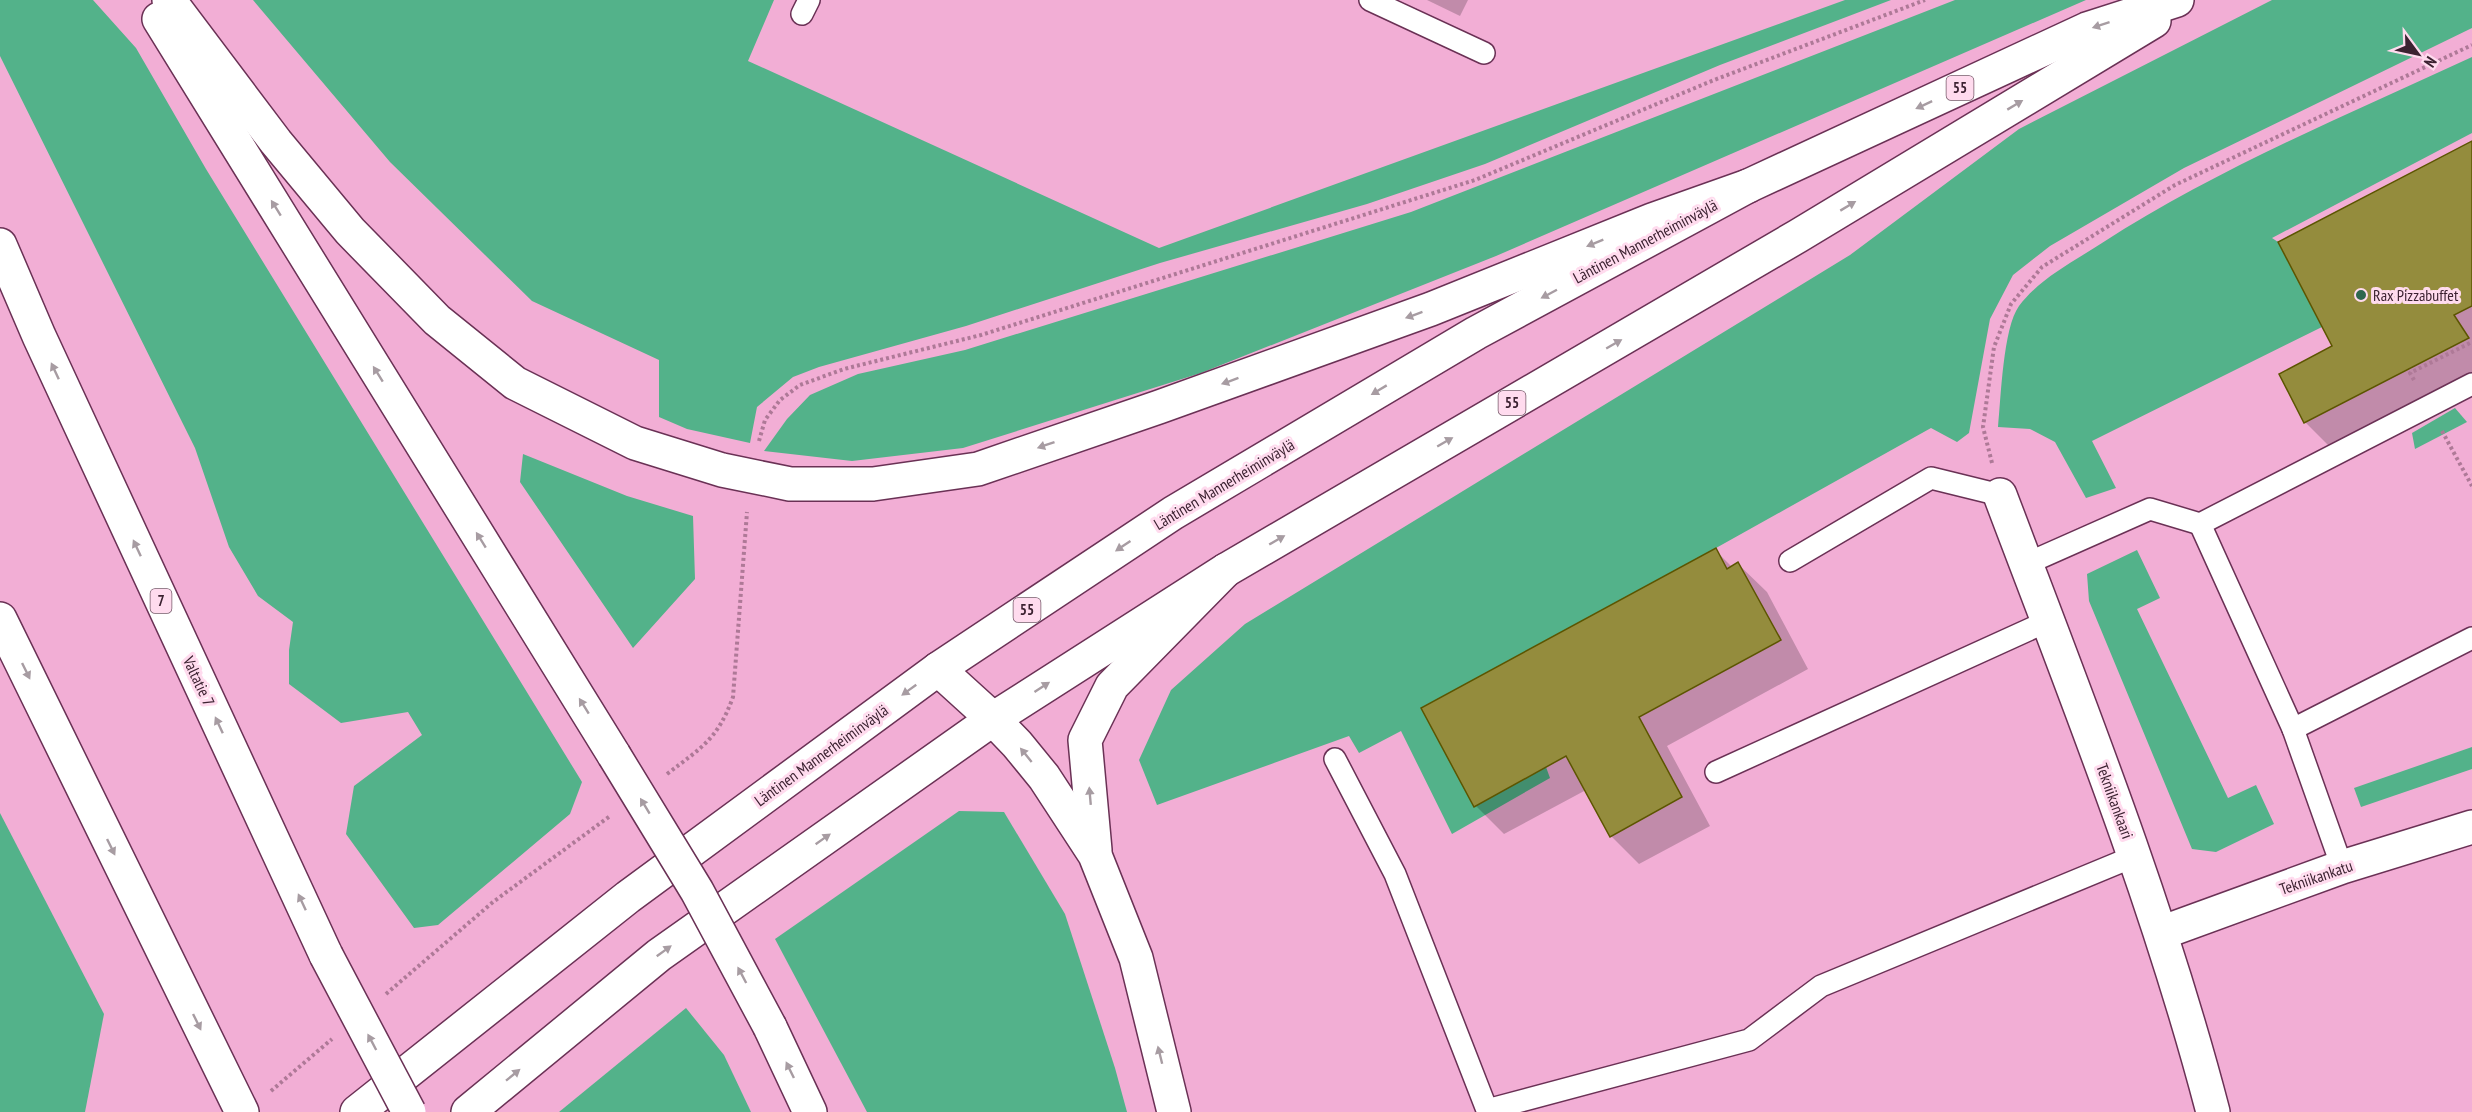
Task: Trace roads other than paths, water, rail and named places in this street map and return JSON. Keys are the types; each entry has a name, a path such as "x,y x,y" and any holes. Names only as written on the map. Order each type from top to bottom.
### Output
{"main road":[{"path":"147,0 697,891 770,1027 810,1112"},
{"path":"169,0 276,142 350,231 436,320 515,383 635,443 723,470 790,484 873,484 978,469 1420,313 1652,219 1748,186"},
{"name":"Läntinen Mannerheiminväylä","path":"357,1112 628,897 938,669 1173,513 1476,333 1748,186 2087,29 2177,0"},
{"name":"55","path":"468,1112 659,955 993,719 1226,570 1798,236 2188,0"},
{"name":"Valtatie 7","path":"0,245 39,336 326,955 409,1112"},
{"name":"Tekniikankaari","path":"2000,495 2136,856 2213,1112"},
{"path":"1095,855 1085,740 1113,687 1226,570"},
{"path":"0,619 220,1070 253,1104"},
{"path":"938,669 993,719 1044,777 1095,855 1136,958 1174,1112"},
{"name":"Tekniikankatu","path":"2161,933 2342,867 2472,827"}],"lane":[{"path":"1370,0 1484,53"},
{"path":"2026,564 2150,509 2200,524 2472,384"},
{"path":"1790,561 1931,478 2000,495"},
{"path":"2200,524 2293,729 2342,867"},
{"path":"1716,772 2048,621"},
{"path":"2293,729 2471,639"},
{"path":"1335,759 1395,874 1487,1110 1749,1040 1821,986 2136,856"}],"place":[{"name":"Rax Pizzabuffet","path":"2361,295"}]}
